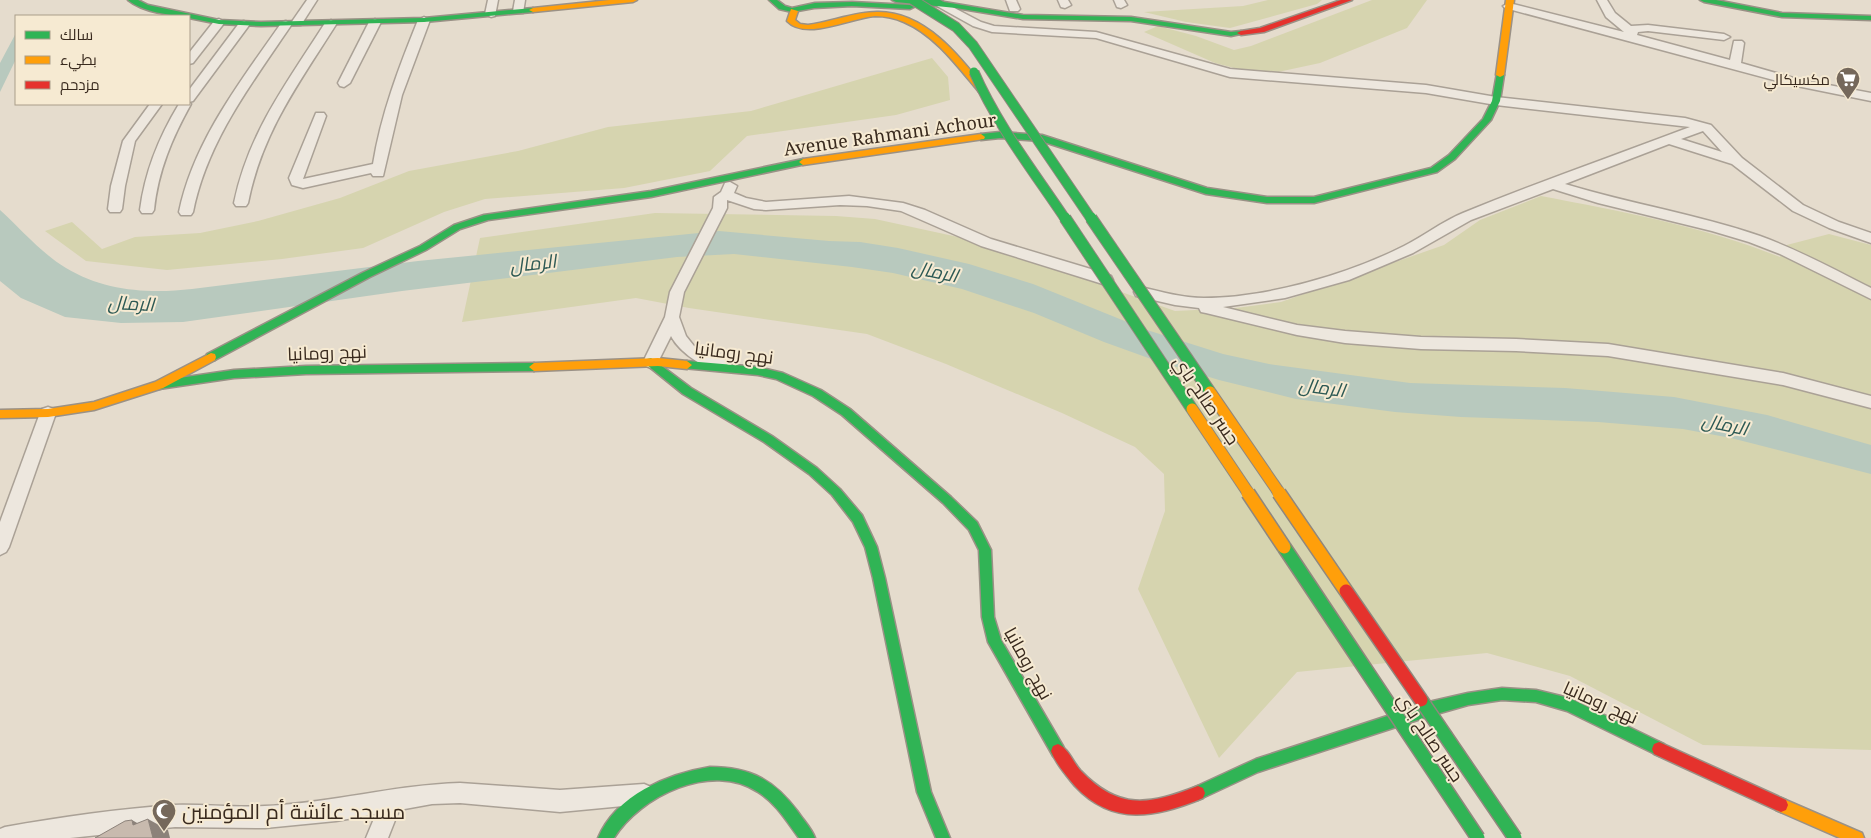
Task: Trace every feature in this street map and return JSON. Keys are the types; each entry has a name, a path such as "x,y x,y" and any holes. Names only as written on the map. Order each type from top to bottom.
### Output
{"main road":[{"path":"132,0 146,7 185,15"},
{"path":"190,16 219,22 244,24 375,22 491,14 520,6 633,0"},
{"name":"جسر صالح باي","path":"892,0 921,16 949,38 969,63 982,90 1014,144 1478,838"},
{"path":"896,0 938,2 1024,17"},
{"path":"911,1 928,0"},
{"path":"771,2 782,9 794,11 817,3 877,5 1024,17 1131,18 1213,32 1241,34 1261,30 1348,0"},
{"path":"1704,0 1782,15 1871,18"},
{"path":"911,1 956,27 974,45 1515,838"},
{"name":"Avenue Rahmani Achour","path":"159,385 366,275 423,248 457,226 487,217 651,194 815,160 963,138 1017,135 1057,142 1103,159 1206,191 1267,200 1314,200 1434,170 1452,157 1487,120 1496,101 1510,3"},
{"path":"794,11 792,23 806,28 868,14 888,14 912,23 937,42 982,90"},
{"path":"651,362 687,391 768,439 813,471 836,492 858,519 871,547 880,578 924,792 943,838"},
{"name":"نهج رومانيا","path":"159,385 234,374 306,370 562,367 651,362 731,368 779,376 806,387 854,419 965,517 977,533 985,550 988,617 995,642 1071,772 1081,783 1107,802 1124,808 1141,810 1158,806 1178,800 1241,772 1422,713 1479,696 1517,694 1549,698 1576,708 1721,779 1857,838"},
{"path":"0,414 48,413 94,406 159,385"},
{"path":"605,838 624,812 650,793 693,776 723,774 754,781 772,793 808,838"}],"street":[{"path":"186,212 188,196 209,143 292,23 312,0"},
{"path":"491,14 493,0"},
{"path":"1602,0 1610,15 1628,30 1653,43"},
{"path":"938,2 959,12 977,24 992,30 1093,35 1146,47 1210,69 1230,73 1426,90 1496,101 1670,120 1704,126 1737,161 1784,200 1834,226 1871,238"},
{"path":"1510,3 1812,86 1871,97"},
{"path":"320,116 296,178 297,182 302,184 378,170 396,92 424,20"},
{"path":"190,60 219,22"},
{"path":"344,83 375,22"},
{"path":"241,203 250,161 268,120 331,23"},
{"path":"190,97 244,24"},
{"path":"1628,30 1648,28 1724,37"},
{"path":"1736,66 1738,43"},
{"path":"115,209 118,186 129,141 155,105"},
{"path":"147,210 150,183 160,154 168,133 183,105"},
{"path":"1175,300 1204,303 1221,302 1286,293 1344,276 1408,250 1466,217 1704,126"},
{"path":"1671,140 1737,161"},
{"path":"651,362 672,317 677,292 720,208 722,197 727,195 733,177"},
{"path":"1555,184 1604,200 1714,227 1754,240 1784,251 1871,294"},
{"path":"727,195 740,202 758,206 784,206 830,200 854,201 903,208 926,215 968,236 1074,268 1135,291 1297,330 1421,343 1608,350 1783,379 1871,402"},
{"path":"1798,208 1871,230"},
{"path":"672,317 675,335 683,346 703,358 731,368"},
{"path":"0,547 48,413"},
{"path":"5,838 54,829 175,816 265,817 336,810 432,794 460,793 560,801 650,793"},
{"path":"377,838 393,799"}],"shaded area":[{"path":"1268,0 1322,0 1317,4 1230,28 1186,22 1144,12 1243,6"},
{"path":"1372,0 1427,0 1407,28 1320,63 1278,72 1246,71 1215,63 1144,32 1158,26 1196,36 1234,50 1251,46"},
{"path":"932,58 948,77 950,100 896,115 747,136 710,171 624,188 485,199 444,212 363,248 282,259 167,270 86,261 45,231 72,222 102,249 135,237 200,233 258,221 340,198 409,171 518,151 608,127 751,111"},
{"path":"1541,196 1692,228 1780,257 1783,246 1829,234 1871,245 1871,750 1703,745 1570,676 1487,653 1297,672 1219,758 1138,589 1165,511 1164,474 1135,447 1062,413 946,364 867,334 689,308 636,298 462,322 480,238 655,213 836,216 875,219 958,237 1017,255 1175,311 1236,308 1281,302 1444,245 1480,220"}],"water":[{"path":"15,35 15,61 0,92 0,63"},
{"name":"الرمال","path":"0,210 40,248 66,268 96,282 143,291 192,289 418,261 719,231 860,242 898,248 969,264 1033,284 1147,330 1223,354 1269,364 1410,383 1565,388 1674,397 1767,415 1871,445 1871,474 1731,438 1683,429 1598,422 1461,417 1395,412 1296,399 1219,380 1154,360 1034,313 962,289 893,273 734,254 677,257 402,291 183,322 121,323 65,317 21,298 0,281"}],"building":[{"path":"148,819 153,838 95,838 125,821 132,820 133,825"}],"traffic: fast":[{"path":"132,0 146,7 185,15"},
{"path":"773,0 782,8 792,10 804,9 815,5"},
{"path":"896,0 956,6 1023,17 1131,19 1231,34 1241,33"},
{"path":"913,0 956,27 973,45 1210,392"},
{"path":"934,0 941,4"},
{"path":"1704,0 1782,15 1871,18"},
{"path":"814,6 852,4 910,7"},
{"path":"190,16 219,22 261,24 424,20 533,10"},
{"path":"974,72 982,90 1015,144 1192,409"},
{"path":"981,137 1000,135 1042,138 1206,191 1267,200 1314,200 1434,170 1452,157 1487,120 1496,101 1500,75"},
{"path":"211,357 366,275 423,248 457,227 487,217 651,194 803,162"},
{"path":"651,362 687,391 768,439 813,471 836,492 858,519 871,547 879,578 924,792 943,838"},
{"path":"687,365 758,371 779,376 817,393 846,412 947,500 973,526 985,550 988,617 995,642 1058,751"},
{"path":"159,385 234,374 306,370 534,367"},
{"path":"1284,547 1478,838"},
{"path":"1198,793 1256,766 1433,708 1468,699 1502,694 1536,696 1569,705 1659,749"},
{"path":"1421,700 1515,838"},
{"path":"605,838 626,811 656,790 692,777 710,774 729,774 746,778 763,786 782,803 808,838"}],"traffic: slow":[{"path":"533,10 633,0"},
{"path":"1500,75 1510,0"},
{"path":"794,11 791,21 798,26 808,27 876,14 892,15 908,20 936,40 982,90"},
{"path":"803,162 981,137"},
{"path":"0,414 48,413 94,406 159,385 211,357"},
{"path":"534,367 658,362 687,365"},
{"path":"1210,392 1346,591"},
{"path":"1192,409 1284,547"},
{"path":"1781,805 1857,838"}],"traffic: jam":[{"path":"1241,33 1261,30 1348,0"},
{"path":"1346,591 1421,700"},
{"path":"1659,749 1781,805"},
{"path":"1058,751 1086,787 1102,798 1118,805 1136,808 1155,807 1198,793"}],"place":[{"name":"مكسيكالي","path":"1848,100"},
{"name":"مسجد عائشة أم المؤمنين","path":"164,832"}]}
